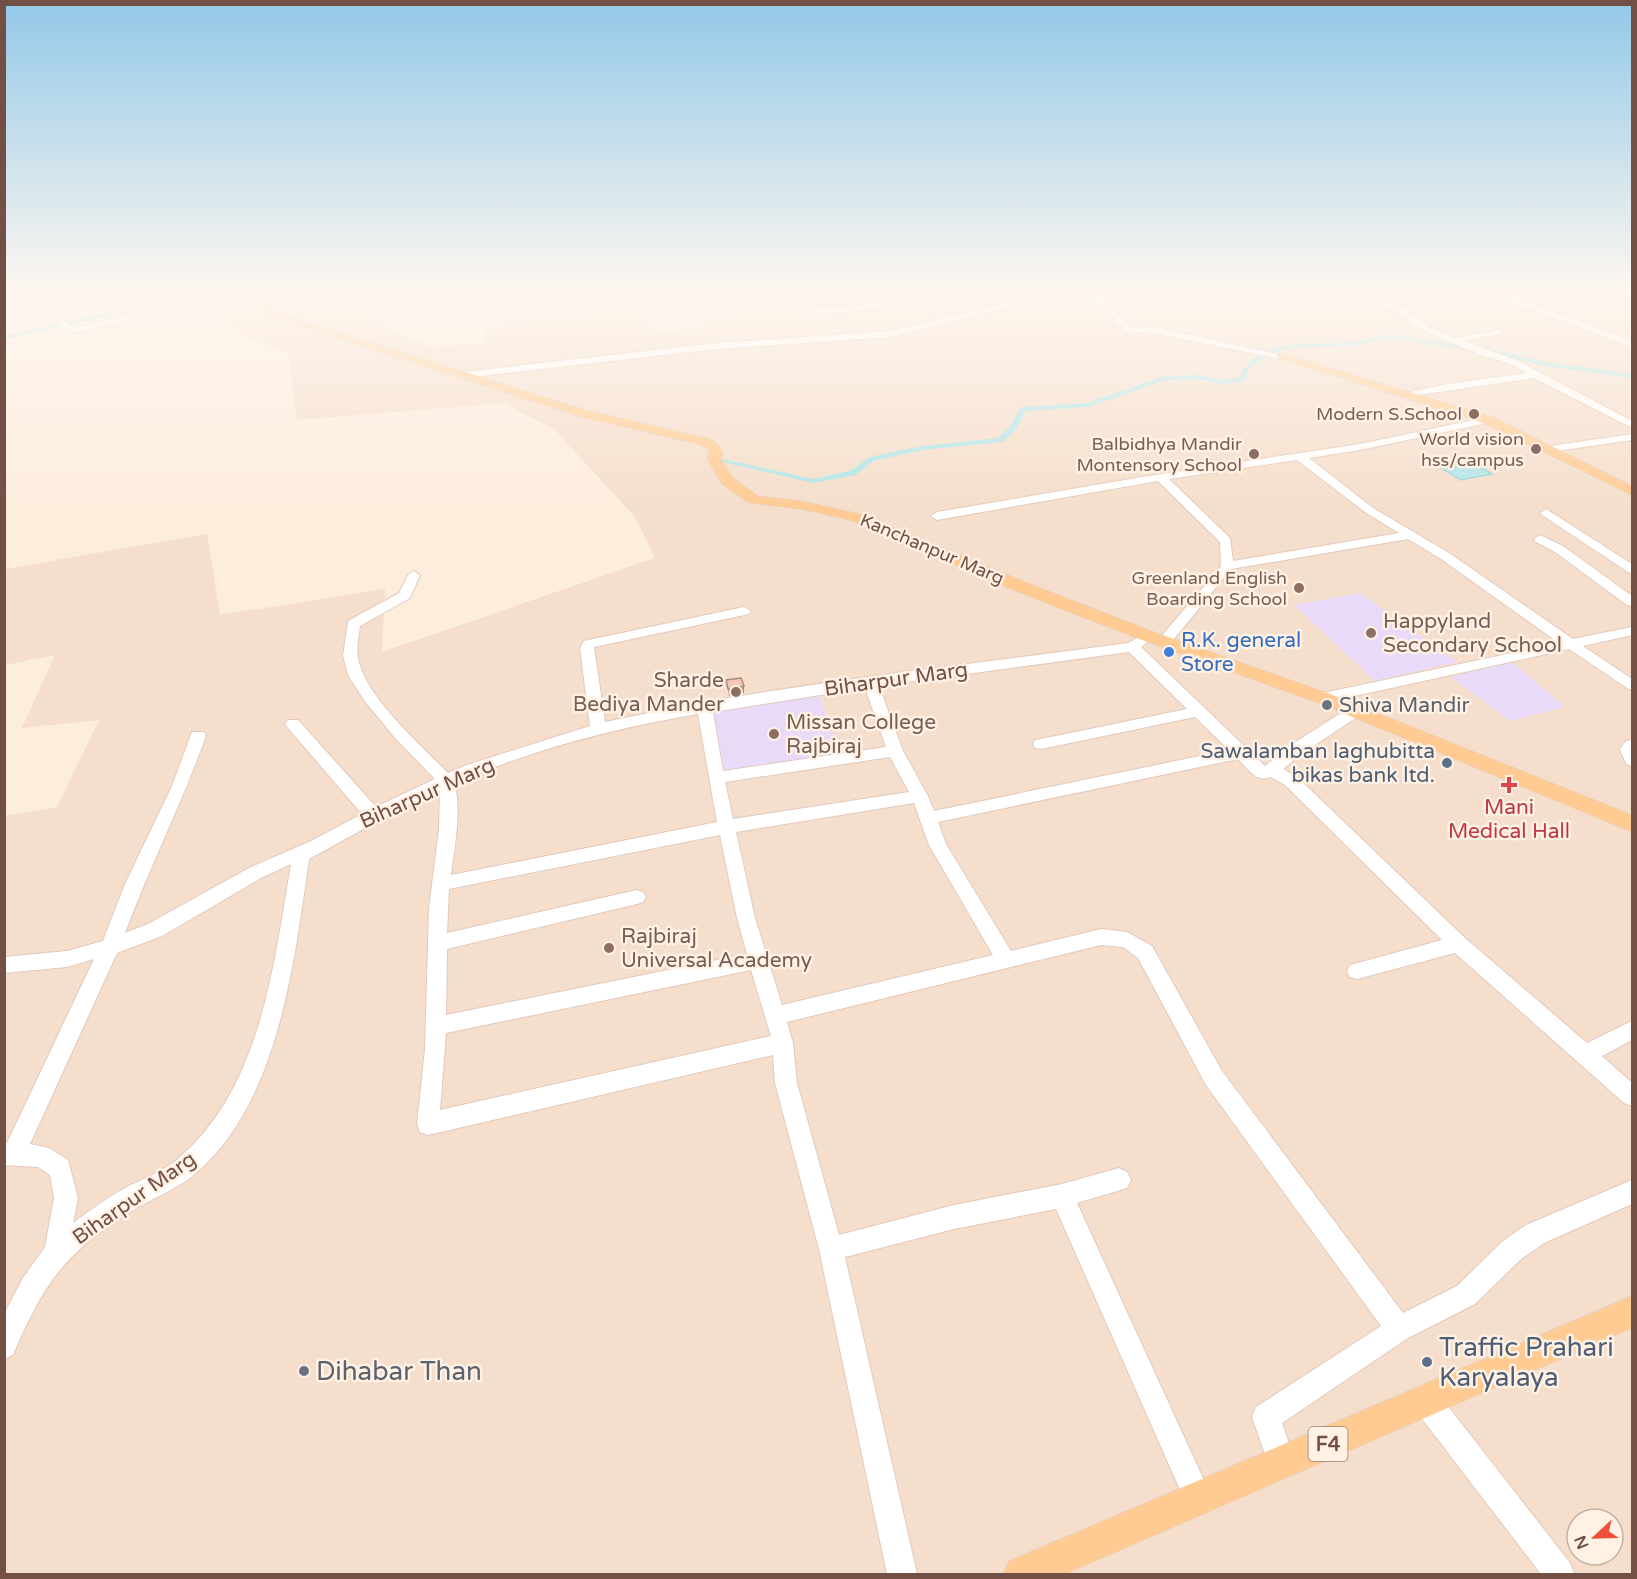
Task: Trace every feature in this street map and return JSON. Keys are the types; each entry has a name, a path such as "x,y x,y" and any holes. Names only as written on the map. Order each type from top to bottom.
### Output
{"main road":[{"name":"Kanchanpur Marg","path":"425,363 582,413 702,441 712,446 716,453 714,459 727,481 754,500 801,505 855,517 1024,588 1156,639 1323,698 1632,824"},
{"path":"1303,363 1488,420 1632,491"},
{"name":"F4","path":"1022,1575 1632,1312"}],"street":[{"path":"464,375 571,363"},
{"path":"1515,363 1632,425"},
{"path":"1408,395 1535,375"},
{"path":"937,516 1298,455 1360,447 1488,420"},
{"path":"1550,449 1632,437"},
{"path":"1298,455 1369,510 1445,556 1632,685"},
{"path":"1161,478 1226,541 1227,566 1411,536"},
{"path":"1546,513 1632,569"},
{"path":"1540,539 1559,549 1632,602"},
{"name":"Biharpur Marg","path":"4,1346 19,1308 56,1253 123,1202 187,1166 211,1142 230,1114 246,1083 270,1024 301,856 374,816 446,781 506,757 598,729 870,682 1132,647 1156,639 1227,566"},
{"path":"414,575 405,595 353,624 350,656 355,675 369,697 400,734 446,781 449,796 448,830 440,884 436,944 436,1026 428,1124 783,1043"},
{"path":"598,729 587,648 589,644 744,610"},
{"path":"1323,698 1632,631"},
{"path":"1132,647 1263,774 1355,711"},
{"path":"870,682 895,751 920,796 938,845 1006,959"},
{"path":"705,709 716,778 746,918 783,1043 786,1083 831,1249 902,1575"},
{"path":"1041,744 1197,712"},
{"path":"292,724 374,816"},
{"path":"56,1253 66,1198 60,1168 40,1156 9,1154 110,946 134,884 180,786 198,736"},
{"path":"1632,745 1628,749 1632,760"},
{"path":"716,778 895,751"},
{"path":"928,818 1230,756 1239,752"},
{"path":"1272,770 1291,781 1458,944 1632,1096"},
{"path":"440,884 726,826 920,796"},
{"path":"4,965 68,959 155,930 255,873 292,854 320,844"},
{"path":"436,944 637,897"},
{"path":"775,1016 1101,937 1127,940 1145,952 1214,1078 1399,1329"},
{"path":"1357,971 1458,944"},
{"path":"436,1026 758,960"},
{"path":"1584,1055 1632,1030"},
{"path":"831,1249 954,1217 1062,1196 1119,1180"},
{"path":"1282,1464 1266,1417 1399,1329 1466,1295 1512,1250 1535,1234 1632,1192"},
{"path":"1062,1196 1199,1500"},
{"path":"1426,1401 1559,1575"}],"shaded area":[{"path":"289,363 1632,363 1632,1574 5,1574 5,816 57,807 99,720 22,728 55,655 5,665 5,569 207,534 220,615 385,589 382,652 655,558 635,517 555,430 503,403 297,420"},
{"name":"Happyland Secondary School","path":"1360,593 1457,662 1375,681 1294,605"},
{"path":"1512,662 1565,707 1510,721 1451,677"},
{"name":"Missan College Rajbiraj","path":"819,693 841,758 723,774 711,709"}],"water":[{"path":"1472,462 1492,474 1461,480 1441,468"}],"building":[{"path":"741,678 744,686 728,689 726,680"}],"waterway":[{"path":"714,459 813,481 853,473 870,459 922,448 1000,440 1013,427 1024,409 1088,405 1162,379 1197,377 1220,382 1242,380 1247,367 1253,363"},
{"path":"1540,363 1632,376"}],"place":[{"name":"Modern S.School","path":"1474,414"},
{"name":"World vision hss/campus","path":"1536,449"},
{"name":"Balbidhya Mandir Montensory School","path":"1254,454"},
{"name":"Greenland English Boarding School","path":"1299,588"},
{"name":"Happyland Secondary School","path":"1371,633"},
{"name":"R.K. general Store","path":"1169,652"},
{"name":"Sharde Bediya Mander","path":"736,692"},
{"name":"Shiva Mandir","path":"1327,705"},
{"name":"Missan College Rajbiraj","path":"774,734"},
{"name":"Sawalamban laghubitta bikas bank ltd.","path":"1447,763"},
{"name":"Mani Medical Hall","path":"1509,785"},
{"name":"Rajbiraj Universal Academy","path":"609,948"},
{"name":"Traffic Prahari Karyalaya","path":"1427,1362"},
{"name":"Dihabar Than","path":"304,1371"}]}
